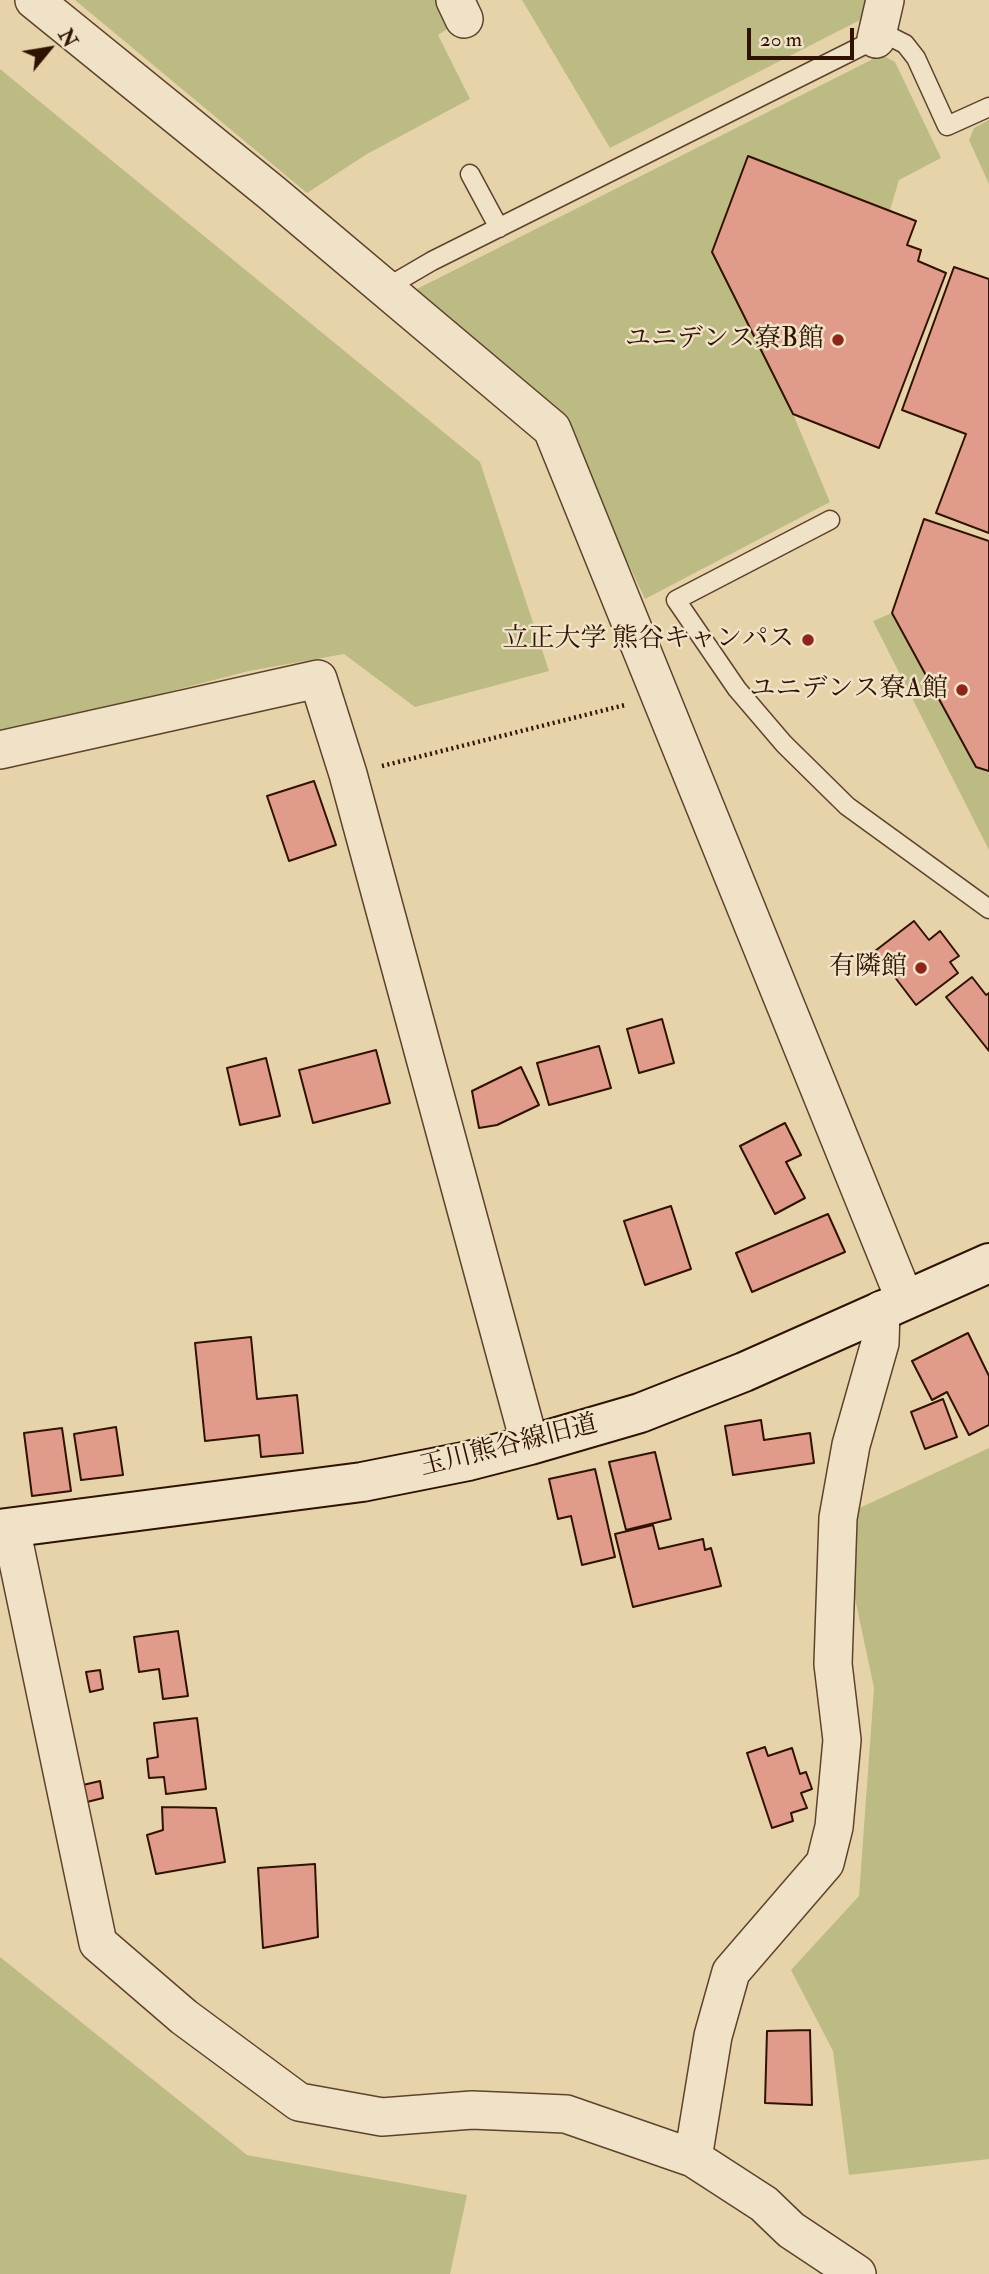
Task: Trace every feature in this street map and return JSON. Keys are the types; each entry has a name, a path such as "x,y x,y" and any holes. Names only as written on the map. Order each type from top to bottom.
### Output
{"street":[{"path":"34,0 552,429 660,696 893,1305 851,1445 838,1518 833,1664 842,1740 834,1828 825,1863 731,1972 713,2036 693,2158"},
{"path":"876,38 885,0"},
{"path":"0,750 318,679 348,774 530,1444"},
{"name":"玉川熊谷線旧道","path":"6,1529 362,1482 468,1461 640,1413 744,1372 989,1263"},
{"path":"6,1529 98,1943 184,2017 299,2102 382,2117 472,2110 566,2114 693,2158 764,2204 791,2230 857,2274"}],"lane":[{"path":"384,289 876,38 891,37 905,44 916,58 947,126 989,107"},
{"path":"470,174 499,228"},
{"path":"830,520 676,600 737,689 784,744 847,806 986,901"}],"path":[{"path":"348,774 660,696"}],"shaded area":[{"path":"75,0 438,0 450,27 438,35 470,99 367,154 307,193"},
{"path":"522,0 899,0 610,148"},
{"path":"886,57 895,62 941,158 899,180 890,210 748,156 712,252 793,414 830,502 645,599 568,437 401,297 875,58"},
{"path":"0,69 480,462 549,671 415,707 344,654 249,671 0,735"},
{"path":"989,120 989,184 969,140 974,128"},
{"path":"892,613 976,767 989,771 989,850 873,621"},
{"path":"989,1448 989,2159 849,2175 833,2051 791,1970 859,1896 874,1688 838,1518"},
{"path":"0,1957 247,2155 467,2195 450,2274 0,2274"}],"building":[{"name":"ユニデンス寮B館","path":"748,156 916,221 907,245 921,250 918,261 946,273 879,448 793,414 712,252"},
{"path":"954,267 989,279 989,533 936,513 966,434 902,410"},
{"name":"ユニデンス寮A館","path":"924,519 989,541 989,771 976,767 892,613"},
{"path":"314,781 336,845 289,861 267,796"},
{"name":"有隣館","path":"914,921 929,940 940,931 959,956 950,962 958,973 916,1005 875,951"},
{"path":"972,977 986,995 989,993 989,1051 946,997"},
{"path":"662,1019 674,1063 639,1073 627,1029"},
{"path":"599,1046 611,1088 549,1105 537,1063"},
{"path":"376,1050 390,1103 313,1123 299,1070"},
{"path":"266,1058 280,1116 240,1125 227,1068"},
{"path":"521,1067 539,1105 497,1125 479,1128 472,1091"},
{"path":"785,1123 801,1155 786,1162 805,1198 775,1214 740,1146"},
{"path":"671,1206 691,1269 645,1285 624,1221"},
{"path":"828,1214 845,1252 752,1292 736,1253"},
{"path":"968,1333 989,1376 989,1425 969,1435 947,1392 932,1400 912,1361"},
{"path":"251,1337 257,1399 297,1395 303,1453 261,1457 259,1435 205,1441 195,1343"},
{"path":"943,1399 957,1437 925,1449 911,1412"},
{"path":"761,1420 764,1440 810,1433 814,1463 733,1475 725,1426"},
{"path":"116,1427 123,1475 81,1480 74,1434"},
{"path":"62,1428 71,1491 32,1496 24,1433"},
{"path":"655,1452 671,1519 626,1530 609,1462"},
{"path":"595,1469 615,1557 582,1565 571,1516 558,1519 549,1479"},
{"path":"653,1525 659,1549 703,1539 705,1550 711,1548 721,1586 633,1607 615,1534"},
{"path":"178,1631 188,1696 163,1699 159,1669 139,1672 134,1637"},
{"path":"100,1670 103,1689 90,1692 86,1672"},
{"path":"197,1718 206,1789 166,1794 164,1777 149,1778 147,1759 158,1757 154,1723"},
{"path":"765,1747 768,1756 792,1748 800,1774 806,1772 812,1789 801,1793 807,1808 791,1813 793,1821 772,1828 747,1753"},
{"path":"100,1781 103,1798 87,1802 83,1785"},
{"path":"162,1807 216,1808 225,1862 156,1874 147,1835 163,1830"},
{"path":"315,1864 318,1937 263,1948 258,1868"},
{"path":"810,2030 812,2105 765,2103 767,2031"}],"place":[{"name":"ユニデンス寮B館","path":"838,340"},
{"name":"立正大学 熊谷キャンパス","path":"808,640"},
{"name":"ユニデンス寮A館","path":"962,690"},
{"name":"有隣館","path":"921,968"}]}
